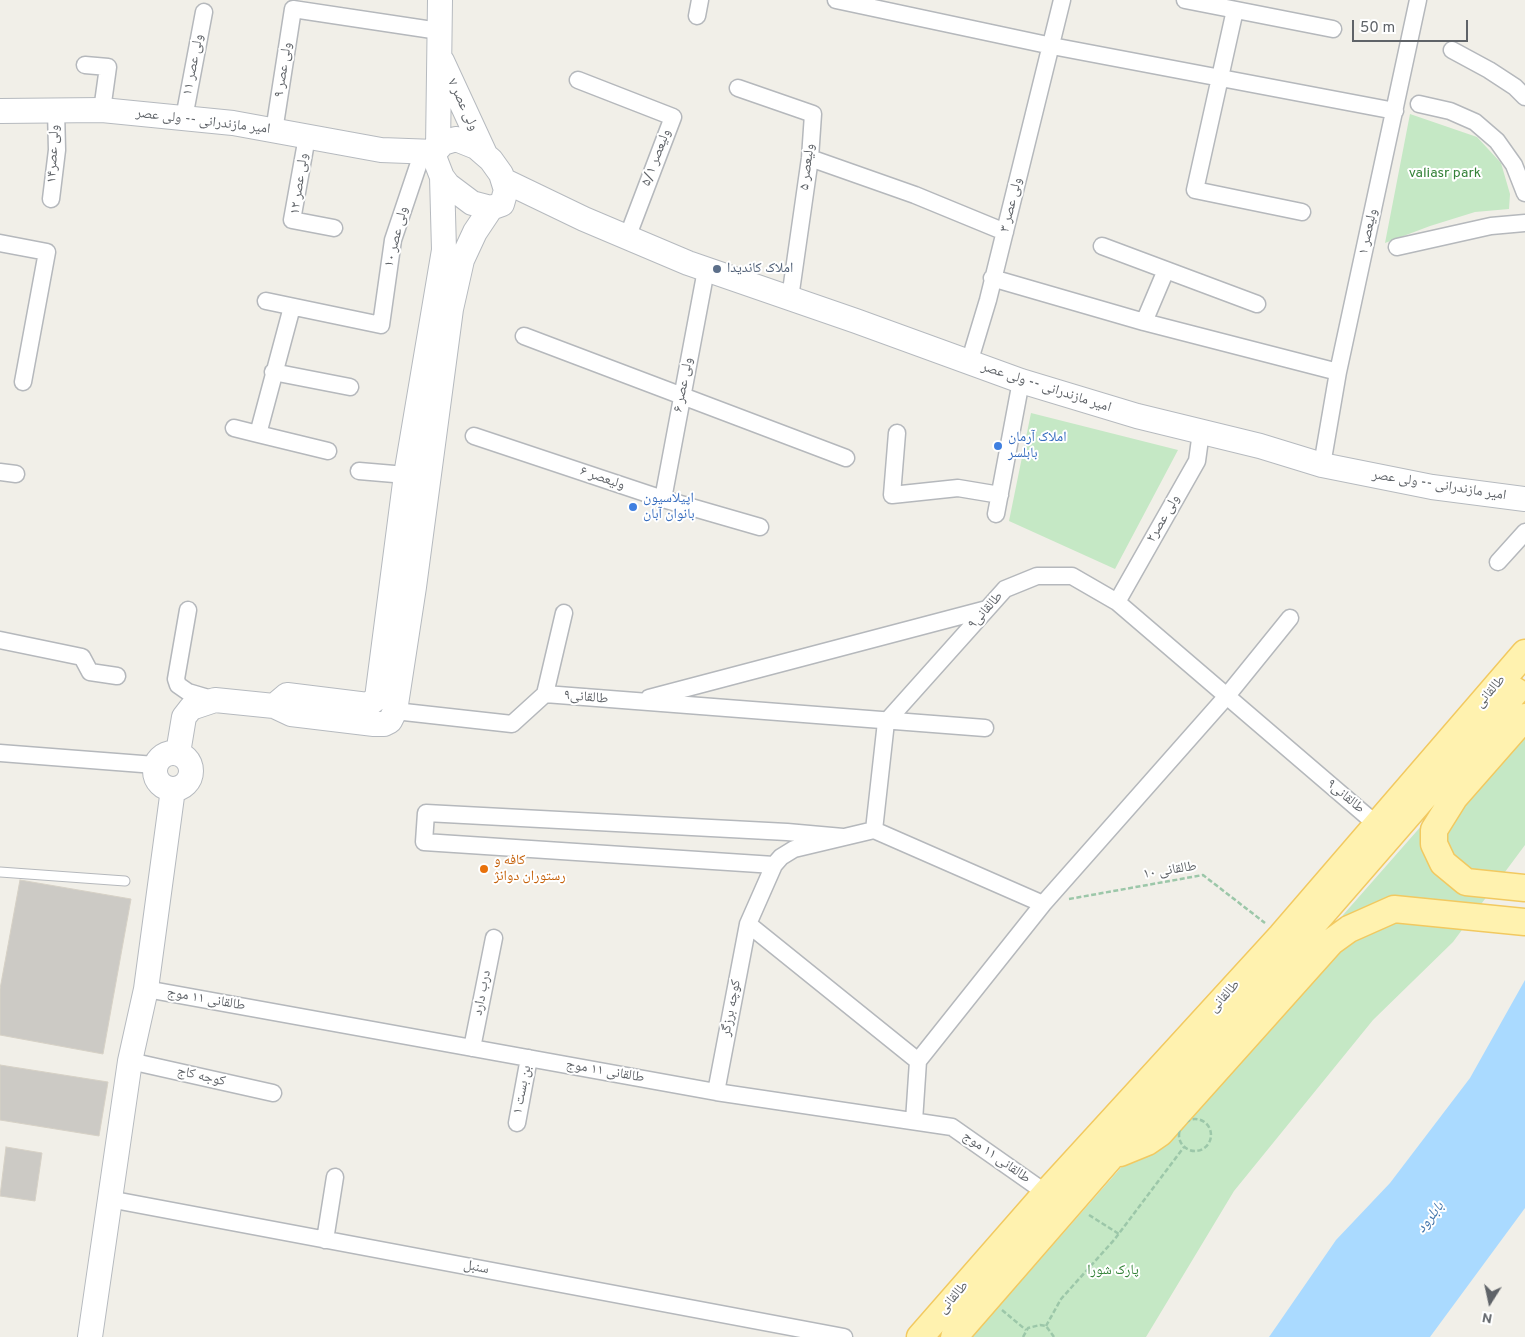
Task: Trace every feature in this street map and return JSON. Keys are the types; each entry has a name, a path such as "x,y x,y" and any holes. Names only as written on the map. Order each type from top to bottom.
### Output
{"main road":[{"name":"طالقانی","path":"920,1337 1046,1193 1281,936 1525,654"},
{"name":"طالقانی","path":"954,1337 1525,681"},
{"path":"1525,717 1454,798 1434,830 1434,844 1443,862 1466,882 1525,888"},
{"path":"1110,1158 1147,1142 1160,1133 1330,942 1349,929 1394,909 1525,922"}],"street":[{"name":"ولی عصر ۷","path":"410,531 406,475 444,250 442,177 432,150 439,55 440,0"},
{"path":"836,0 1052,46 1395,111"},
{"name":"ولی عصر ۳","path":"969,363 988,300 1062,0"},
{"path":"1185,0 1333,29"},
{"name":"ولیعصر ۱","path":"1322,465 1338,372 1418,0"},
{"name":"ولی عصر ۹","path":"274,131 294,9 440,31"},
{"path":"1236,10 1195,190 1302,212"},
{"name":"ولی عصر ۱۱","path":"184,118 204,12"},
{"path":"1452,50 1489,70 1515,87 1525,97"},
{"name":"ولی عصر ۷","path":"439,55 485,154"},
{"path":"85,65 108,67 102,110"},
{"name":"ولیعصر ۵/۱","path":"578,80 673,117 627,238"},
{"name":"ولیعصر ۵","path":"738,88 813,114 810,158 790,298"},
{"path":"1419,104 1450,111 1475,122 1498,141 1514,165 1525,193"},
{"name":"ولی عصر۱۴","path":"51,199 57,150 56,110"},
{"name":"امیر مازندرانی -- ولی عصر","path":"0,112 102,110 233,123 381,150 432,150"},
{"name":"ولی عصر ۱۲","path":"307,137 287,219 334,228"},
{"path":"274,706 287,695 368,705 377,698 462,260 475,232 499,198 485,154 469,142 456,139 449,140 432,150"},
{"name":"ولی عصر ۱۰","path":"292,306 381,325 393,240 432,150"},
{"path":"810,158 915,196 1005,232"},
{"name":"امیر مازندرانی -- ولی عصر","path":"442,177 472,203 499,198 584,220 706,270 790,298 1021,381 1137,416 1260,446 1322,465 1432,487 1525,499"},
{"path":"1397,247 1491,226 1525,223"},
{"path":"0,243 48,252 23,382"},
{"path":"1102,246 1257,304"},
{"name":"ولی عصر ۶","path":"663,500 706,270"},
{"path":"1144,322 1166,270"},
{"path":"992,278 1144,322 1338,372"},
{"path":"258,434 292,306 266,301"},
{"path":"524,336 846,458"},
{"path":"273,372 350,387"},
{"path":"996,514 1021,381"},
{"path":"234,428 328,451"},
{"name":"ولی عصر۲","path":"1117,602 1197,461 1201,432"},
{"path":"897,433 892,495 958,488 1000,495"},
{"name":"ولیعصر ۶","path":"474,436 663,500 760,526"},
{"path":"359,471 406,475"},
{"path":"188,610 176,679 178,685 188,692 215,700 274,706 290,714 384,724 390,721 395,711 410,531"},
{"path":"1498,562 1525,532"},
{"name":"طالقانی۹","path":"545,694 886,722 1005,589 1037,576 1072,576 1117,602 1376,824"},
{"path":"635,702 987,609"},
{"path":"395,711 512,724 545,694 564,613"},
{"path":"914,1121 918,1061 1043,904 1226,697 1290,618"},
{"path":"0,640 82,658 90,672 117,676"},
{"path":"178,753 184,717 192,708 215,700"},
{"path":"874,830 886,722 985,728"},
{"path":"0,754 155,765 166,754 178,753 187,760 191,770 188,781 184,786 172,789 163,786 157,780 155,765"},
{"path":"90,1337 130,1061 146,989 172,789"},
{"path":"843,837 787,832 426,813 424,842 774,865 781,857 794,850 874,830 1043,904"},
{"name":"کوچه برزگر","path":"716,1092 748,924 774,865"},
{"path":"748,924 918,1061"},
{"name":"درب دارد","path":"472,1048 494,938"},
{"name":"طالقانی ۱۱ موج","path":"146,989 716,1092 952,1127 1046,1193"},
{"name":"بن بست ۱","path":"517,1122 529,1058"},
{"name":"کوجه کاج","path":"130,1061 273,1093"},
{"path":"325,1240 335,1177"},
{"name":"سنبل","path":"109,1199 844,1337"}],"lane":[{"path":"0,872 125,881"}],"path":[{"name":"طالقانی ۱۰","path":"1043,904 1203,875 1281,936"},
{"path":"1190,1119 1203,1121 1211,1132 1208,1145 1196,1151 1184,1147 1179,1138 1181,1127 1190,1119"},
{"path":"1046,1326 1061,1299 1119,1234 1184,1147"},
{"path":"1071,1203 1119,1234"},
{"path":"1023,1337 1028,1328 1034,1325 1046,1326 1054,1337"}],"green space":[{"name":"valiasr park","path":"1410,114 1477,137 1501,163 1510,194 1509,209 1475,212 1385,243"},
{"path":"1031,413 1178,450 1115,569 1009,521"},
{"name":"پارک شورا","path":"1525,708 1525,845 1453,942 1373,1020 1234,1191 1146,1337 972,1337"}],"water":[{"name":"بابلرود","path":"1525,980 1525,1208 1430,1337 1269,1337 1336,1240 1390,1183 1470,1078"}],"building":[{"path":"20,880 131,899 103,1054 0,1035 0,989"},
{"path":"0,1065 108,1082 99,1136 0,1120"},
{"path":"6,1147 42,1153 35,1201 0,1196"}],"place":[{"name":"املاک کاندیدا","path":"717,269"},
{"name":"املاک آرمان بابلسر","path":"998,446"},
{"name":"اپیلاسیون بانوان آبان","path":"633,507"},
{"name":"کافه و رستوران دوانژ","path":"484,869"}]}
